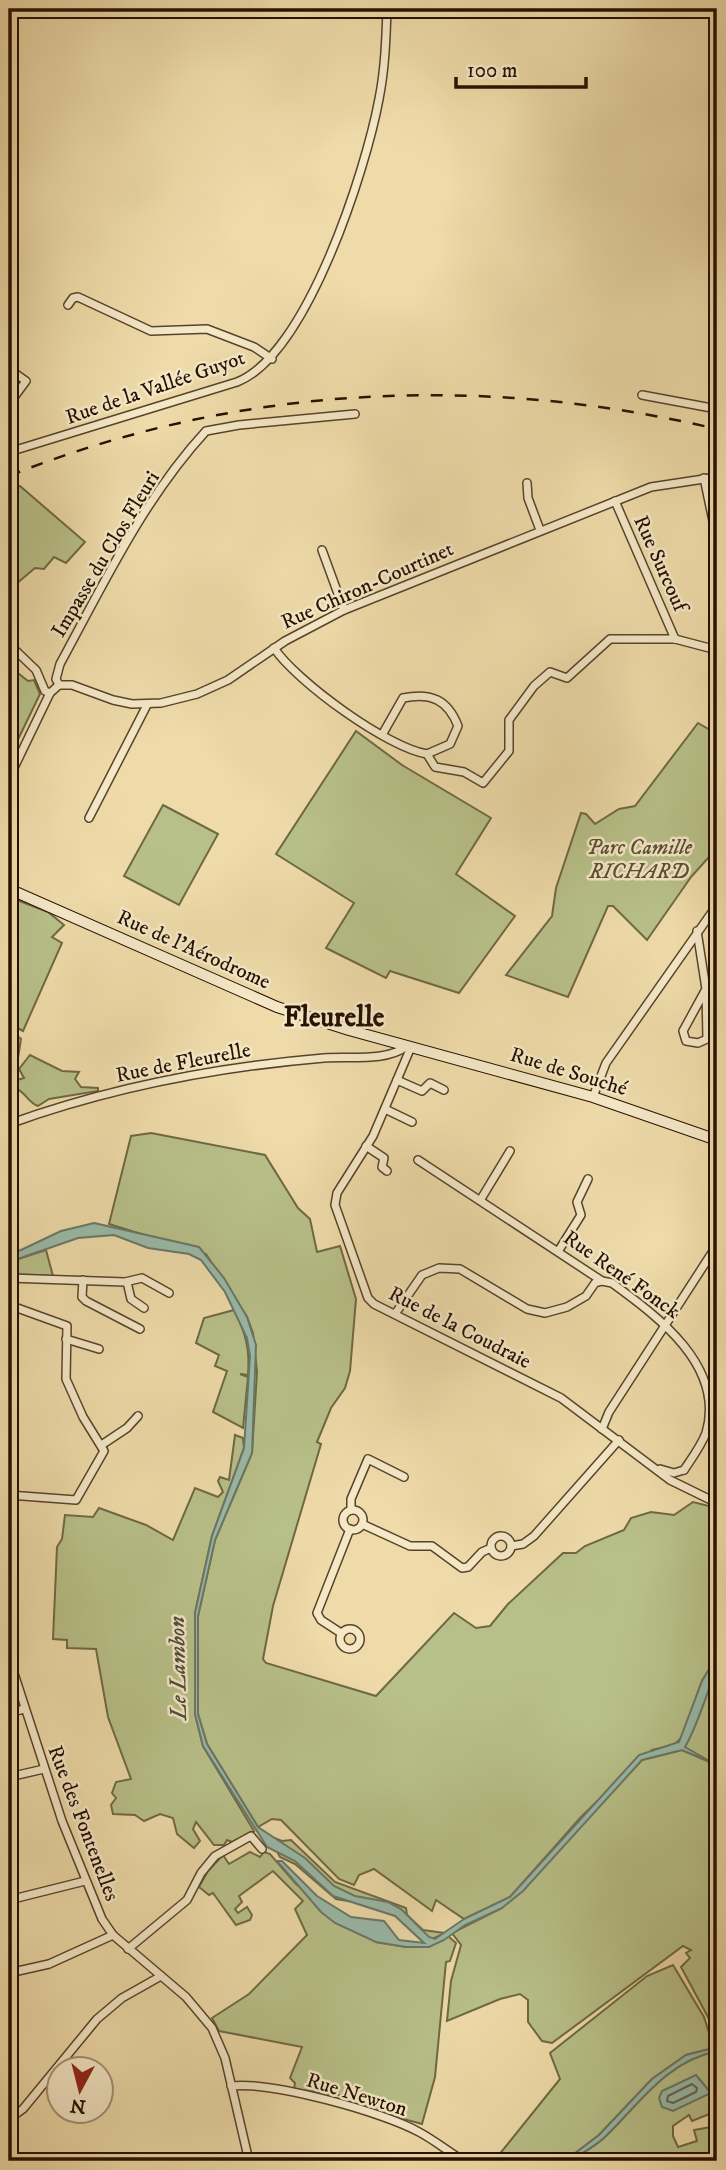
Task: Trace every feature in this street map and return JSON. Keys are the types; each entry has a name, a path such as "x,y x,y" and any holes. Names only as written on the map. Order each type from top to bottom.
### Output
{"street":[{"name":"Rue de la Vallée Guyot","path":"9,450 237,382 272,359 307,303 355,183 379,102 387,9"},
{"path":"68,305 73,298 78,297 151,331 207,328 254,347 272,359"},
{"path":"9,369 26,382 9,404"},
{"path":"642,395 717,409"},
{"name":"Impasse du Clos Fleuri","path":"59,685 56,679 60,664 118,559 152,505 206,431 239,425 355,414"},
{"name":"Rue Chiron-Courtinet","path":"59,685 72,685 113,701 146,705 178,700 216,686 274,648 344,610 650,487 717,477"},
{"path":"704,478 717,540"},
{"path":"527,482 528,498 540,530"},
{"name":"Rue Surcouf","path":"615,501 675,639"},
{"path":"323,550 344,610"},
{"path":"427,754 440,770 464,772 483,783 509,751 509,720 534,686 550,672 567,678 610,639 675,639 717,650"},
{"path":"13,648 36,670 45,691 50,693"},
{"path":"274,648 316,690 382,734 409,752 427,754 450,744 458,726 451,708 437,698 403,698 382,734"},
{"path":"9,778 50,693 59,685"},
{"path":"89,818 146,705"},
{"name":"Rue de l'Aérodrome","path":"9,890 277,1007 409,1046"},
{"path":"593,1097 606,1063 696,931 717,905"},
{"path":"696,931 706,989 707,1039 698,1043 686,1041 682,1031 706,989"},
{"path":"369,1055 386,1040"},
{"name":"Rue de Souché","path":"409,1046 593,1097 717,1140"},
{"name":"Rue de Fleurelle","path":"9,1124 59,1106 205,1073 283,1061 388,1056 409,1046"},
{"name":"Rue de la Coudraie","path":"409,1046 385,1109 337,1193 335,1205 368,1298 561,1398 660,1469 670,1480 717,1503"},
{"path":"397,1080 422,1091 430,1083 444,1090"},
{"path":"385,1109 412,1122"},
{"path":"366,1146 384,1158 382,1167 387,1171"},
{"path":"481,1199 510,1151"},
{"name":"Rue René Fonck","path":"418,1160 559,1250 602,1281 612,1283 666,1324 696,1358 711,1391 707,1431 684,1470"},
{"path":"559,1250 581,1214 577,1202 588,1179"},
{"path":"602,1429 609,1412 717,1245"},
{"path":"395,1314 422,1275 439,1268 460,1269 527,1309 545,1313 577,1302 586,1296 595,1283 602,1281"},
{"path":"9,1278 127,1282 142,1278 169,1293"},
{"path":"83,1280 83,1299 140,1329"},
{"path":"127,1282 131,1299 144,1308"},
{"path":"9,1305 67,1326 66,1379 83,1417 103,1444 104,1451 76,1500 9,1495"},
{"path":"65,1339 99,1349"},
{"path":"103,1444 127,1428 138,1416"},
{"path":"511,1546 523,1544 534,1536 619,1440"},
{"path":"350,1529 343,1519 351,1510 351,1499 368,1459 404,1477"},
{"path":"660,1469 674,1473 684,1470 692,1491"},
{"path":"350,1529 355,1530 362,1524 362,1515 351,1510"},
{"path":"362,1524 411,1546 432,1546 461,1567 468,1567 482,1552 491,1548"},
{"path":"341,1633 321,1620 317,1613 350,1529"},
{"path":"491,1548 493,1540 499,1536 507,1538 511,1546"},
{"path":"491,1548 500,1557 507,1555 511,1546"},
{"name":"Rue des Fontenelles","path":"9,1658 44,1769 85,1881 113,1935 195,2006 212,2028 225,2058 249,2161"},
{"path":"9,1713 24,1709"},
{"path":"9,1777 44,1769"},
{"path":"128,1949 187,1900 206,1866 224,1849 251,1836 262,1849"},
{"path":"9,1900 85,1881"},
{"path":"9,1973 48,1964 113,1935"},
{"path":"13,2113 97,2019 122,1998 161,1976"},
{"name":"Rue Newton","path":"231,2086 250,2085 301,2095 419,2132 464,2161"}],"green space":[{"path":"20,486 85,542 66,563 54,557 44,569 35,568 9,590 9,491"},
{"path":"9,666 28,681 34,680 40,694 9,758"},
{"name":"Parc Camille RICHARD","path":"698,723 717,734 717,848 691,877 647,940 613,906 608,906 568,997 506,975 552,916 556,888 581,813 586,814 595,824 619,809 635,806"},
{"path":"356,731 402,765 491,818 456,874 515,916 459,993 390,971 386,978 326,948 354,903 276,854"},
{"path":"163,805 218,834 179,905 124,876"},
{"path":"9,897 48,912 64,925 52,937 62,943 23,1031 12,1025 9,1017"},
{"path":"9,1029 21,1039 18,1058 11,1071 17,1080 24,1078 19,1069 30,1055 62,1071 79,1072 75,1079 81,1087 98,1088 98,1091 49,1099 38,1106 15,1088 9,1092"},
{"path":"151,1133 265,1155 298,1208 310,1219 317,1252 340,1246 356,1299 350,1371 345,1388 331,1408 317,1442 321,1444 273,1606 263,1659 266,1663 376,1696 454,1613 476,1628 490,1626 508,1604 563,1553 576,1553 585,1546 624,1530 631,1518 651,1512 674,1515 693,1502 717,1508 717,1656 702,1681 682,1737 674,1745 652,1750 614,1785 581,1817 510,1897 464,1919 436,1900 432,1911 374,1869 359,1875 354,1885 339,1879 281,1820 272,1819 258,1827 207,1744 198,1714 198,1616 215,1540 252,1453 257,1372 253,1333 247,1317 206,1254 109,1224 131,1136"},
{"path":"46,1250 53,1276 9,1274 9,1262"},
{"path":"234,1310 242,1326 248,1350 248,1375 240,1374 248,1377 243,1428 213,1412 227,1371 215,1366 219,1355 196,1343 204,1318"},
{"path":"235,1435 243,1438 244,1448 212,1536 195,1613 195,1714 203,1746 254,1831 232,1842 227,1840 224,1845 214,1845 196,1822 193,1829 200,1841 194,1848 177,1834 173,1818 160,1814 144,1821 135,1815 113,1814 111,1805 116,1798 112,1793 116,1782 131,1779 108,1717 96,1649 67,1648 67,1640 53,1639 57,1547 62,1539 65,1515 93,1517 99,1508 146,1525 173,1540 195,1488 218,1497 223,1492 218,1481 220,1477 229,1480"},
{"path":"717,1669 717,2043 709,2019 681,1967 690,1958 686,1953 691,1950 683,1946 552,2043 542,2041 528,2022 528,2000 520,1994 500,1999 447,2021 451,1981 461,1945 452,1933 502,1908 642,1760 682,1750 712,1763 684,1747"},
{"path":"269,1836 282,1841 291,1840 335,1882 406,1908 407,1915 423,1930 445,1933 424,1943 399,1916 378,1906 336,1899 295,1864 280,1857"},
{"path":"250,1852 260,1857 264,1852 270,1854 296,1884 376,1942 406,1947 429,1947 448,1936 456,1943 450,1961 446,1962 435,2077 422,2124 359,2107 363,2102 360,2098 294,2089 295,2083 290,2078 302,2047 219,2031 212,2018 249,1994 307,1935 295,1909 303,1901 273,1871 239,1896 242,1902 235,1909 238,1913 247,1907 252,1915 250,1920 236,1925 213,1893 209,1895 199,1887 208,1871 223,1855 229,1864"},
{"path":"673,1965 704,2017 714,2048 686,2055 652,2079 599,2135 565,2161 494,2161 560,2079 550,2053 647,1976"},
{"path":"717,2051 717,2111 692,2121 689,2115 673,2126 673,2136 678,2147 697,2141 694,2130 717,2126 717,2160 570,2161 602,2140 669,2073 699,2056"}],"water":[{"path":"94,1223 199,1247 224,1278 247,1317 256,1345 252,1453 215,1540 198,1616 198,1714 207,1744 258,1827 305,1858 334,1886 355,1896 388,1902 401,1909 429,1937 435,1939 464,1919 510,1897 639,1755 679,1742 702,1681 717,1656 704,1702 685,1747 713,1763 682,1750 642,1760 523,1891 502,1908 465,1925 429,1947 406,1947 376,1942 335,1923 321,1912 277,1861 282,1861 317,1896 351,1917 384,1921 399,1940 424,1943 395,1916 333,1896 295,1861 267,1847 203,1746 195,1714 195,1613 212,1536 244,1448 250,1356 247,1338 225,1292 201,1260 189,1254 148,1248 114,1235 78,1238 9,1262 9,1252 21,1250 61,1231"},
{"path":"717,2047 717,2051 699,2056 669,2074 602,2140 570,2161 565,2161 599,2135 652,2079 686,2055"},
{"path":"696,2075 711,2093 673,2111 662,2107 659,2098 662,2091"}],"railway":[{"path":"9,476 95,446 182,422 270,406 359,397 448,395 538,400 628,411 717,429"}],"district":[{"name":"Fleurelle","path":"334,1016"}],"water label":[{"name":"Le Lambon","path":"177,1668"}]}
